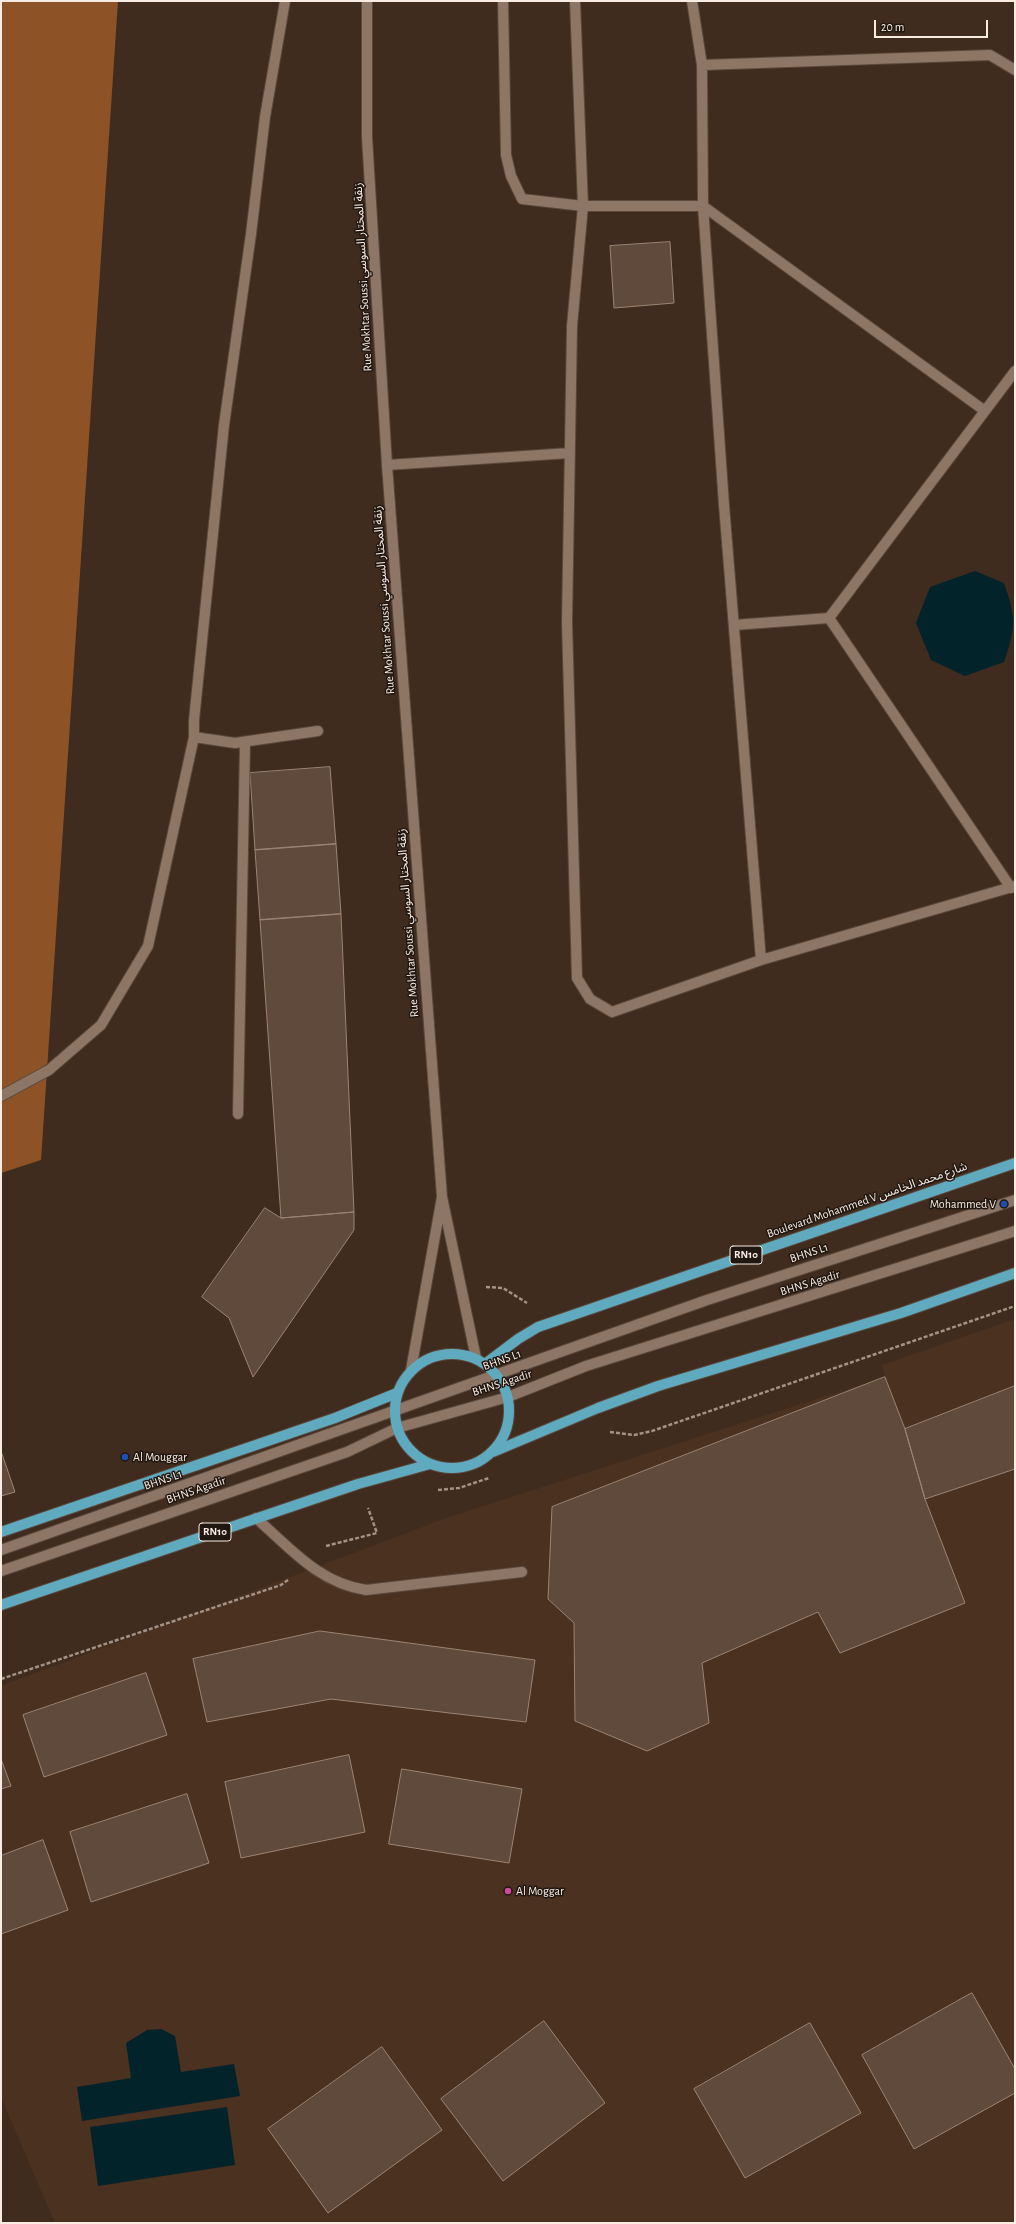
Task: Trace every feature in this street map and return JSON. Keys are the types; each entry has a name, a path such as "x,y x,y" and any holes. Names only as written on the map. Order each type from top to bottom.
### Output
{"main road":[{"name":"Boulevard Mohammed V شارع محمد الخامس","path":"486,1364 518,1339 545,1324 1015,1163"},
{"name":"RN10","path":"493,1452 504,1435 510,1416 508,1396 497,1375 486,1364 476,1358 453,1353 430,1357 411,1370 397,1393 395,1412 397,1428 404,1443 415,1455 430,1464 452,1469 474,1464 493,1452 598,1408 658,1386 901,1313 1015,1273"},
{"path":"1,1532 328,1420 397,1393"},
{"name":"RN10","path":"1,1605 358,1484 430,1464"}],"street":[{"path":"1,1096 49,1070 101,1025 148,946 194,737 194,720 224,425 251,234 264,117 285,1"},
{"name":"Rue Mokhtar Soussi زنقة المختار السوسي","path":"367,1 367,137 387,465 442,1197"},
{"path":"503,1 506,155 511,176 522,199 583,206 703,206 985,411"},
{"path":"575,1 583,206 572,326 567,622 577,978 590,999 612,1012 761,960 1013,887 829,618"},
{"path":"692,1 702,65 703,206 734,625 761,960"},
{"path":"702,65 990,55 1015,70"},
{"path":"734,625 829,618 1015,371"},
{"path":"387,465 570,453"},
{"path":"194,737 235,744 318,731"},
{"path":"238,1114 245,742"},
{"path":"442,1197 476,1358"},
{"path":"411,1370 442,1197"},
{"name":"BHNS L1","path":"1,1550 395,1412 707,1300 1015,1200"},
{"name":"BHNS Agadir","path":"1,1571 348,1452 397,1428 508,1396 586,1366 1015,1232"},
{"path":"256,1518 307,1564 334,1582 350,1588 366,1590 522,1572"}],"path":[{"path":"461,1287 503,1288 529,1304"},
{"path":"604,1431 622,1434 652,1431 1015,1306"},
{"path":"432,1491 473,1485 494,1474"},
{"path":"1,1679 281,1585 327,1546 377,1533 358,1484"},
{"path":"362,1512 376,1508"}],"shaded area":[{"path":"1,1 118,1 41,1160 1,1173"},
{"name":"Al Moggar","path":"1015,1319 1015,2223 55,2223 1,2097 1,1686 449,1517 885,1377 882,1365"}],"water":[{"path":"975,571 1004,583 1011,605 1013,622 1011,640 1004,662 965,676 931,660 916,623 930,587"},
{"path":"161,2029 175,2036 181,2072 234,2064 240,2096 82,2121 77,2087 131,2078 126,2043 147,2030"},
{"path":"227,2107 235,2165 98,2186 90,2127"}],"building":[{"path":"670,242 674,303 614,308 610,246"},
{"path":"330,767 336,844 255,850 250,773"},
{"path":"336,844 341,914 260,920 255,850"},
{"path":"341,914 354,1212 281,1218 260,920"},
{"path":"265,1208 281,1218 354,1212 354,1230 253,1377 229,1318 202,1297"},
{"path":"885,1377 905,1429 925,1499 965,1603 840,1653 818,1612 702,1663 709,1723 647,1751 575,1721 574,1623 548,1599 552,1507"},
{"path":"1015,1386 1015,1469 925,1499 905,1429"},
{"path":"1,1451 15,1492 1,1496"},
{"path":"320,1631 535,1660 526,1722 331,1699 207,1722 193,1659"},
{"path":"146,1673 167,1735 44,1777 23,1715"},
{"path":"349,1755 365,1832 241,1858 225,1782"},
{"path":"1,1759 11,1786 1,1789"},
{"path":"402,1769 522,1789 509,1863 389,1844"},
{"path":"187,1794 209,1863 91,1902 70,1832"},
{"path":"43,1840 68,1910 1,1934 1,1856"},
{"path":"972,1993 1015,2069 1015,2093 914,2149 862,2055"},
{"path":"544,2021 605,2103 503,2181 441,2099"},
{"path":"810,2023 861,2113 745,2178 694,2089"},
{"path":"382,2047 442,2130 328,2213 268,2129"}],"place":[{"name":"Mohammed V","path":"1004,1204"},
{"name":"Al Mouggar","path":"125,1457"},
{"name":"Al Moggar","path":"508,1891"}]}
